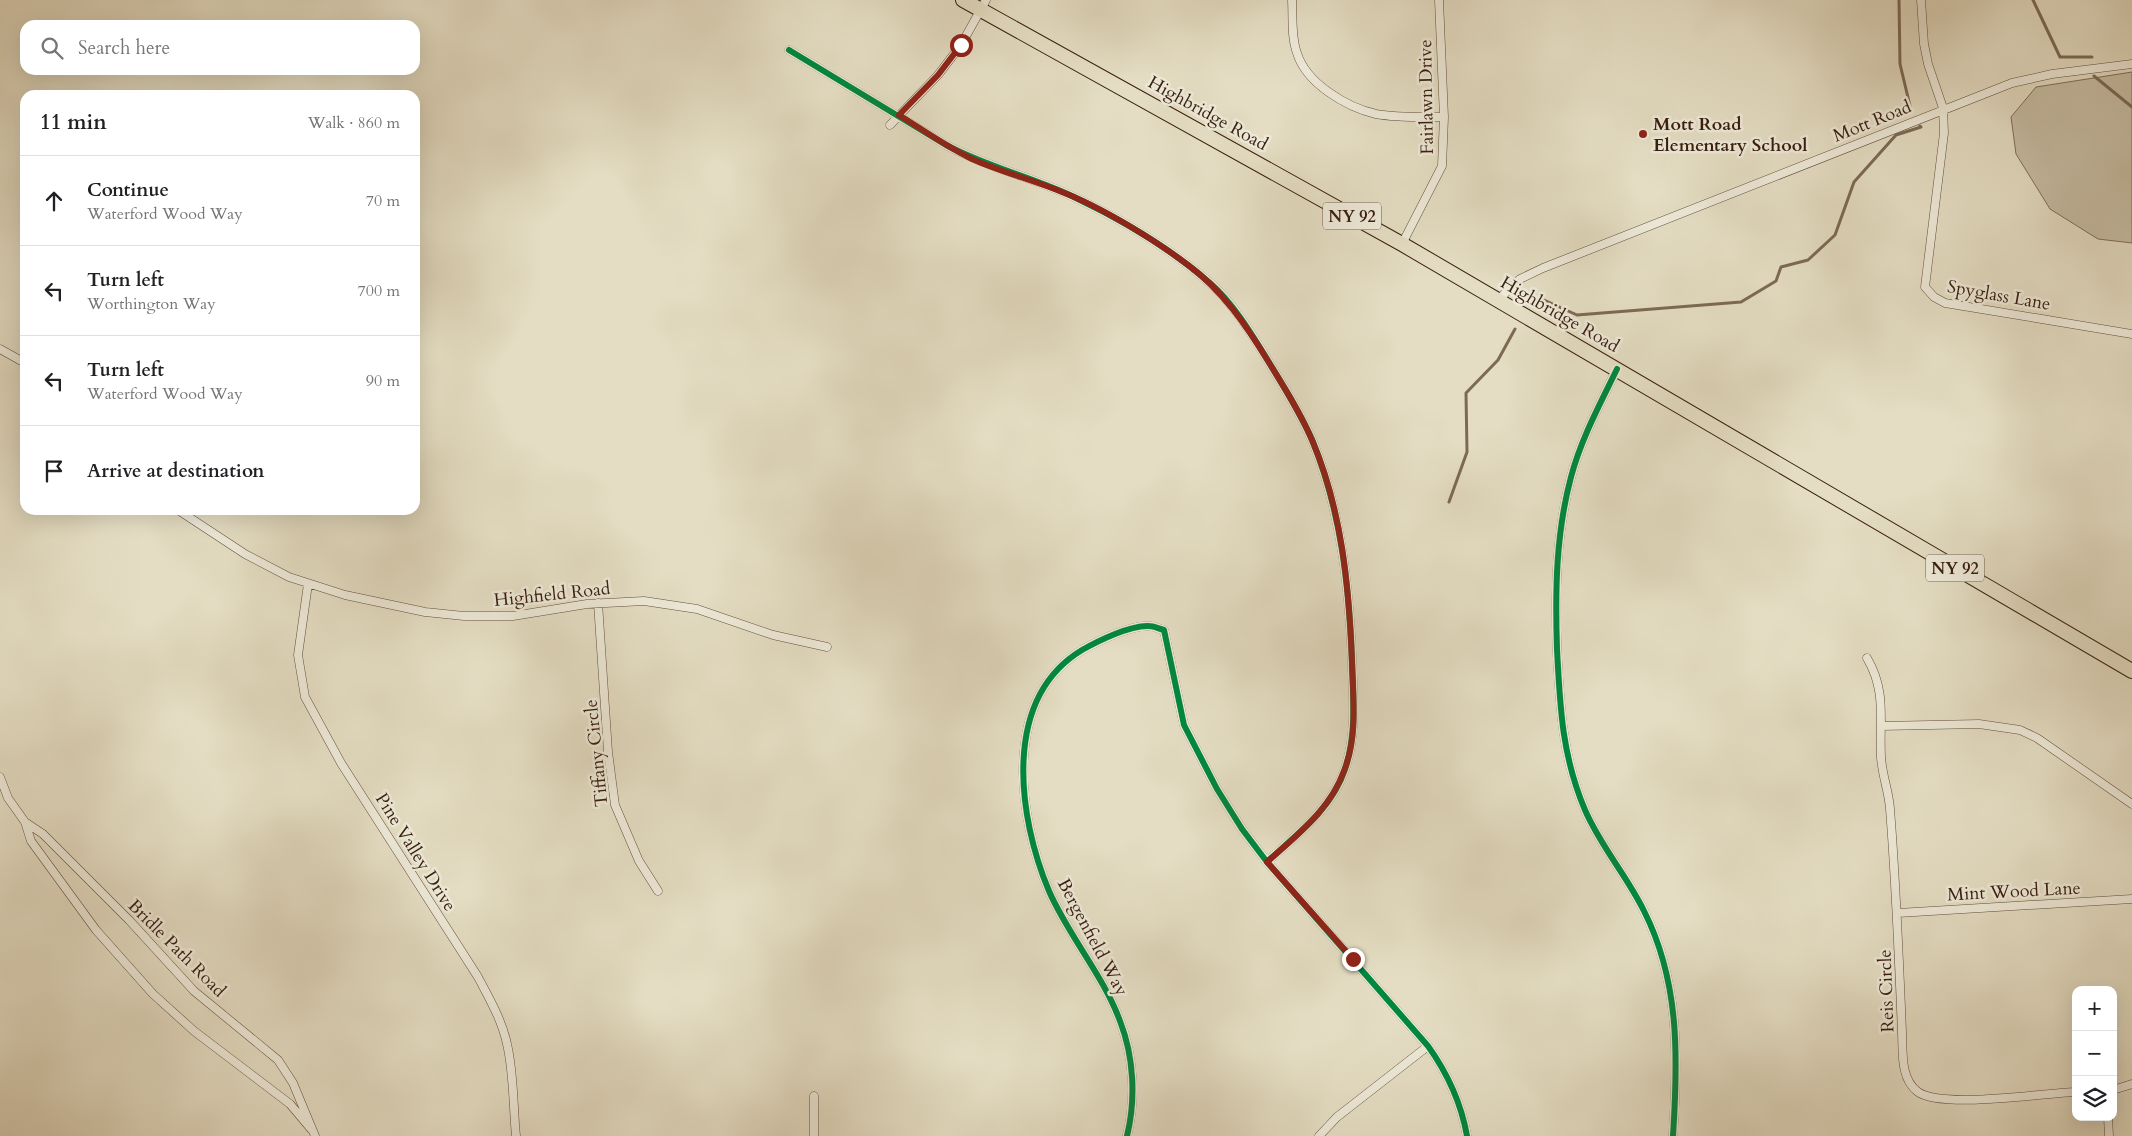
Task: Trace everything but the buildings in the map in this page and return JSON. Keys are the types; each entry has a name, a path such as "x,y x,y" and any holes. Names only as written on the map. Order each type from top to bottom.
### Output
{"highway":[{"name":"Highbridge Road","path":"963,0 983,5 1402,244 2132,671"}],"street":[{"path":"1292,0 1296,53 1302,66 1316,82 1330,92 1374,113 1403,117 1444,117"},
{"name":"Fairlawn Drive","path":"1402,244 1442,166 1444,117 1439,0"},
{"name":"Spyglass Lane","path":"1921,0 1928,64 1943,108 1944,133 1925,287 1934,298 1945,302 2132,334"},
{"path":"890,125 938,75 961,45 983,5"},
{"path":"789,50 972,159 1078,199 1148,238 1189,265 1213,286 1241,320 1291,398 1312,440 1334,506 1344,552 1350,604 1354,718 1351,747 1339,784 1325,807 1267,862 1428,1046 1456,1092 1467,1136"},
{"name":"Mott Road","path":"1498,300 1520,280 1543,268 2012,82 2052,74 2132,64"},
{"path":"0,349 20,360"},
{"path":"1617,370 1587,431 1563,508 1557,548 1556,623 1562,735 1585,809 1599,840 1643,909 1655,933 1665,964 1675,1025 1676,1093 1673,1136"},
{"name":"Highfield Road","path":"186,515 245,554 308,584 344,595 425,612 464,616 513,616 598,603 644,601 675,604 697,609 774,635 827,647"},
{"name":"Pine Valley Drive","path":"308,584 298,655 305,697 341,762 478,977 494,1009 507,1042 511,1064 516,1136"},
{"name":"Tiffany Circle","path":"598,603 614,799 618,816 639,861 658,891"},
{"name":"Bergenfield Way","path":"1126,1136 1132,1113 1132,1061 1120,1021 1046,883 1032,838 1023,789 1024,740 1038,697 1064,661 1106,636 1149,626 1164,630 1184,725 1217,789 1242,829 1267,862"},
{"name":"Reis Circle","path":"1867,658 1877,675 1881,726 1881,759 1890,806 1898,913 1902,1046 1905,1072 1910,1084 1925,1095 1947,1099 2072,1092"},
{"path":"1881,726 1979,724 2020,730 2037,738 2132,804"},
{"name":"Bridle Path Road","path":"0,777 3,796 24,822 43,834 128,920 194,991 269,1050 278,1060 293,1084 315,1136"},
{"name":"Bridle Path Road","path":"24,822 31,842 72,899 96,930 153,994 194,1031 290,1104 311,1128"},
{"name":"Mint Wood Lane","path":"1898,913 2132,899"},
{"path":"1319,1136 1337,1117 1428,1046"},
{"path":"2117,1089 2132,1084"},
{"path":"814,1096 814,1136"},
{"path":"2108,1121 2109,1136"}],"shaded area":[{"path":"2132,72 2132,243 2098,239 2050,209 2016,154 2011,117 2036,87"}],"waterway":[{"path":"1899,0 1900,64 1910,106"},
{"path":"2033,0 2060,57 2092,57"},
{"path":"2094,76 2132,107"},
{"path":"1544,300 1577,315 1741,302 1776,281 1781,267 1808,260 1835,235 1854,182 1896,135 1920,126"},
{"path":"1449,502 1467,452 1466,393 1498,360 1515,329"}],"cycle path":[{"path":"789,50 946,145 1078,199 1130,226 1163,247 1210,283 1234,309 1292,400 1313,442 1323,468 1337,522 1349,604 1353,728 1345,769 1332,796 1323,809 1267,862"},
{"path":"1617,369 1580,449 1571,477 1562,519 1559,540 1556,605 1559,691 1567,751 1577,790 1591,824 1644,911 1656,938 1664,965 1674,1021 1676,1050 1673,1136"},
{"path":"1127,1136 1132,1107 1132,1078 1125,1035 1113,1004 1049,891 1038,861 1030,829 1024,795 1024,761 1028,728 1038,698 1056,671 1082,650 1097,642 1114,634 1141,626 1153,626 1164,630 1184,725 1217,789 1242,829 1267,862 1428,1046 1442,1067 1453,1089 1467,1136"}],"place":[{"name":"Mott Road Elementary School","path":"1643,134"}],"route":[{"path":"961,45 938,75 899,115 972,159 1078,199 1148,238 1189,265 1213,286 1230,305 1257,342 1291,398 1312,440 1334,506 1344,552 1350,604 1354,718 1351,747 1345,770 1336,791 1325,807 1267,862 1353,959"}]}
